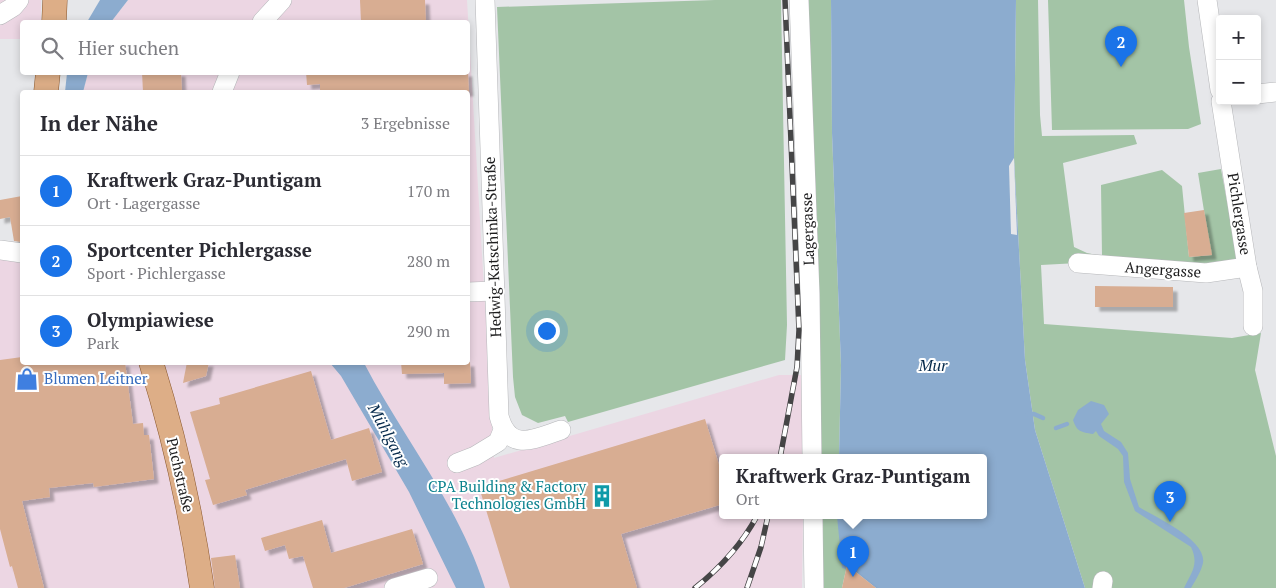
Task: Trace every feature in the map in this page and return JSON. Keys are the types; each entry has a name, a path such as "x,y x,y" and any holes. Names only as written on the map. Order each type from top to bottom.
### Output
{"main road":[{"path":"54,20 55,0"},
{"path":"46,90 48,75"},
{"name":"Puchstraße","path":"152,365 187,502 202,588"}],"street":[{"path":"0,15 13,7 19,0"},
{"path":"264,20 282,0"},
{"name":"Hedwig-Katschinka-Straße","path":"485,0 494,291 499,416 502,430"},
{"name":"Lagergasse","path":"799,0 810,294 812,454"},
{"path":"1207,0 1216,62"},
{"path":"223,90 229,75"},
{"path":"1261,94 1276,92"},
{"name":"Pichlergasse","path":"1223,105 1247,267 1253,291 1253,326"},
{"path":"0,250 20,253"},
{"name":"Angergasse","path":"1078,263 1206,273 1247,267"},
{"path":"470,292 494,291"},
{"path":"457,463 475,456 498,442 502,430 514,439 527,441 562,430"},
{"path":"813,519 814,588"},
{"path":"394,588 428,578"}],"shaded area":[{"path":"0,0 41,0 41,20 20,20 20,39 0,39"},
{"path":"128,0 467,0 468,20 113,20"},
{"path":"470,51 494,458 779,375 805,375 804,454 719,454 719,519 803,519 802,588 0,588 0,247 20,251 20,365 470,365 470,90 84,90 87,75 470,75"}],"green space":[{"path":"715,0 781,0 787,325 785,360 568,422 565,416 538,423 522,415 515,397 513,377 497,7"},
{"path":"807,0 831,0 832,133 841,365 839,454 820,454"},
{"path":"1016,0 1038,0 1042,136 1134,135 1137,144 1063,163 1074,247 1087,253 1102,256 1101,185 1162,170 1182,186 1189,257 1211,255 1198,173 1221,169 1238,261 1247,267 1078,263 1041,265 1044,324 1232,338 1261,333 1255,370 1276,456 1276,588 1085,588 1035,430 1025,360 1014,158"},
{"path":"1048,0 1184,0 1201,124 1188,129 1052,130"},
{"path":"821,519 844,519 847,565 842,588 823,588"}],"water":[{"path":"100,0 128,0 113,20 88,20"},
{"name":"Mur","path":"831,0 1016,0 1014,158 1025,360 1035,430 1085,588 876,588 847,565 846,569 842,568 837,519 987,519 987,454 839,454 841,365 832,133"},
{"path":"67,75 87,75 84,90 65,90"},
{"name":"Mühlgang","path":"332,365 365,365 446,500 461,528 485,588 456,588 409,492 341,376"},
{"path":"1091,401 1104,405 1109,414 1101,424 1104,431 1121,442 1128,453 1130,479 1139,507 1179,530 1197,546 1202,554 1203,563 1191,588 1184,588 1194,563 1191,547 1135,511 1124,482 1123,456 1118,449 1099,436 1096,431 1093,434 1082,432 1075,424 1073,420 1078,410"}],"pier":[{"path":"1014,158 1017,235 1011,234 1009,166"}],"building":[{"path":"360,0 425,0 426,20 361,20"},
{"path":"142,75 181,75 182,90 143,90"},
{"path":"306,75 468,75 469,90 320,90 320,84 307,85"},
{"path":"20,196 20,242 14,241 10,217 0,219 0,200"},
{"path":"1204,210 1212,255 1189,257 1184,213"},
{"path":"1095,286 1173,287 1173,307 1095,307"},
{"path":"20,357 20,365 125,365 133,424 143,423 144,435 149,435 154,479 94,487 93,483 49,488 50,497 22,501 44,588 18,588 12,566 10,567 0,529 0,360"},
{"path":"470,362 471,383 444,384 444,373 402,374 401,365 470,365"},
{"path":"186,365 208,365 206,376 183,383"},
{"path":"311,371 331,440 369,428 382,472 352,481 346,459 245,490 247,495 213,505 205,480 210,479 190,412 220,404 219,398"},
{"name":"CPA Building & Factory Technologies GmbH","path":"705,419 719,465 719,505 621,534 637,588 510,588 479,487"},
{"path":"322,520 331,553 412,529 423,564 344,588 313,588 303,556 289,559 285,545 265,551 261,538"},
{"path":"235,555 240,588 215,588 211,558"},
{"path":"847,565 876,588 842,588"}],"waterway":[{"path":"1028,414 1034,414 1043,418"},
{"path":"1056,428 1067,424"}],"railway":[{"path":"781,454 797,367 799,330 785,0"},
{"path":"695,588 730,555 755,519"},
{"path":"747,588 761,547 767,519"}],"place":[{"name":"Sportcenter Pichlergasse","path":"1121,67"},
{"name":"Blumen Leitner","path":"27,379"},
{"name":"CPA Building & Factory Technologies GmbH","path":"602,496"},
{"name":"Olympiawiese","path":"1170,522"},
{"name":"Kraftwerk Graz-Puntigam","path":"853,577"}]}
